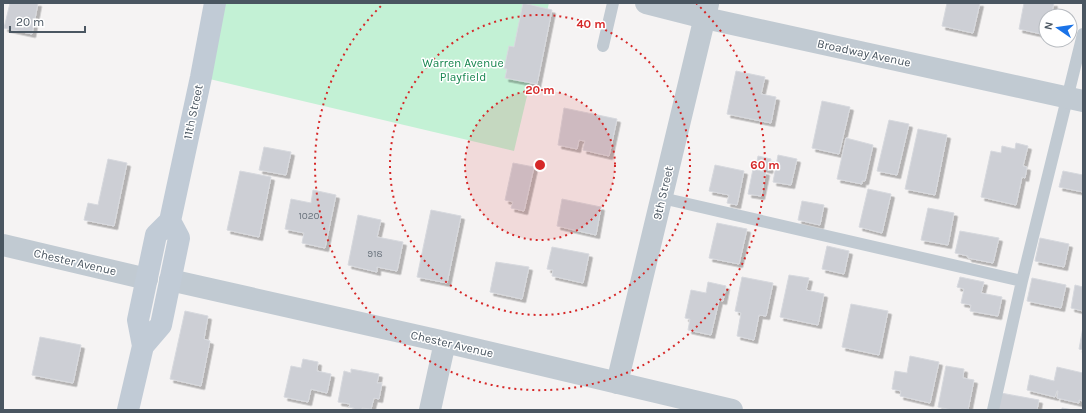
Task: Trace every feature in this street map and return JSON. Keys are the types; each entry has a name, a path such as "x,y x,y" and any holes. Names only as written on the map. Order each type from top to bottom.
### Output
{"main road":[{"name":"11th Street","path":"170,221 201,77 215,3"},
{"path":"128,410 143,346 138,320 156,235 170,221 179,238 161,325 143,346"}],"street":[{"name":"Broadway Avenue","path":"646,3 707,10 1076,100"},
{"name":"9th Street","path":"617,383 707,10"},
{"name":"Chester Avenue","path":"3,245 147,279"},
{"name":"Chester Avenue","path":"170,280 445,342 730,410"},
{"path":"430,410 445,342"}],"lane":[{"path":"603,46 613,3"},
{"path":"993,410 1022,281 1076,100 1083,34"},
{"path":"662,198 1022,281"}],"green space":[{"name":"Warren Avenue Playfield","path":"215,3 549,3 514,151 201,77"}],"building":[{"path":"10,3 38,3 32,34 4,28"},
{"path":"523,3 552,10 537,84 505,78 507,69 504,69 509,46 514,47"},
{"path":"947,3 980,3 973,33 942,26"},
{"path":"1024,3 1054,3 1053,8 1038,8 1038,33 1019,29"},
{"path":"736,71 765,77 761,94 776,97 771,123 727,114"},
{"path":"822,101 850,107 839,154 812,148"},
{"path":"564,108 617,119 609,156 583,150 585,141 579,140 577,149 558,145"},
{"path":"889,120 909,124 897,175 877,171"},
{"path":"918,129 947,135 935,195 905,189"},
{"path":"846,138 873,145 865,181 862,181 862,184 837,179"},
{"path":"1016,143 1028,146 1023,166 1027,167 1025,178 1022,177 1016,205 981,197 991,151 1001,153 1002,146 1015,149"},
{"path":"264,147 291,152 286,175 259,170"},
{"path":"778,155 797,159 791,185 773,182"},
{"path":"758,156 771,159 769,170 756,167"},
{"path":"108,159 127,163 114,226 84,220 88,203 98,205"},
{"path":"513,163 534,167 524,211 511,208 513,202 505,200"},
{"path":"715,165 744,171 737,205 727,203 729,195 709,191"},
{"path":"753,169 766,172 761,196 748,194"},
{"path":"240,171 271,177 259,237 227,230"},
{"path":"1063,171 1083,175 1083,192 1059,187"},
{"path":"868,189 891,194 882,233 859,227"},
{"path":"313,190 336,195 325,248 302,243 304,233 285,229 291,199 311,203"},
{"path":"562,199 601,207 596,235 557,226"},
{"path":"802,201 824,205 820,225 798,220"},
{"path":"928,208 954,213 948,245 921,240"},
{"path":"431,210 461,216 447,283 417,277"},
{"path":"358,215 381,220 377,237 403,242 397,271 377,267 377,272 348,265"},
{"path":"717,223 747,229 739,264 709,258"},
{"path":"960,231 999,238 993,263 968,258 968,256 955,253"},
{"path":"1040,238 1069,244 1064,267 1035,261"},
{"path":"827,246 849,251 844,274 822,269"},
{"path":"552,247 589,254 583,283 552,276 553,270 547,269"},
{"path":"496,262 529,267 522,299 490,292"},
{"path":"789,275 809,278 806,290 824,294 818,325 780,317"},
{"path":"742,277 773,283 766,316 759,315 754,340 737,336 741,313 735,311"},
{"path":"960,277 984,282 981,293 1002,297 998,316 970,311 971,305 961,303 964,289 957,287"},
{"path":"1032,278 1066,285 1061,308 1027,301"},
{"path":"708,282 726,286 723,301 719,300 711,335 688,330 690,319 685,318 691,290 706,293"},
{"path":"1075,285 1083,287 1083,311 1071,308"},
{"path":"851,304 888,311 879,355 842,347"},
{"path":"185,311 208,316 204,339 210,341 201,386 170,379"},
{"path":"1083,327 1083,350 1079,349"},
{"path":"40,337 81,345 73,383 32,375"},
{"path":"910,356 939,362 930,403 900,396 901,391 892,389 895,371 907,373"},
{"path":"303,359 318,362 317,371 331,374 327,393 311,389 308,402 284,397 291,366 301,368"},
{"path":"946,366 964,369 963,378 974,380 968,410 952,410 938,407"},
{"path":"1057,367 1083,373 1083,401 1079,400 1079,403 1057,398 1058,391 1055,397 1027,390 1030,375 1054,381"},
{"path":"351,369 379,374 377,383 382,383 379,399 374,398 371,409 362,408 362,410 354,410 354,408 349,407 350,404 338,402 344,371 351,373"},
{"path":"1001,393 1039,400 1037,410 997,410"},
{"path":"1062,408 1074,410 1062,410"}]}
